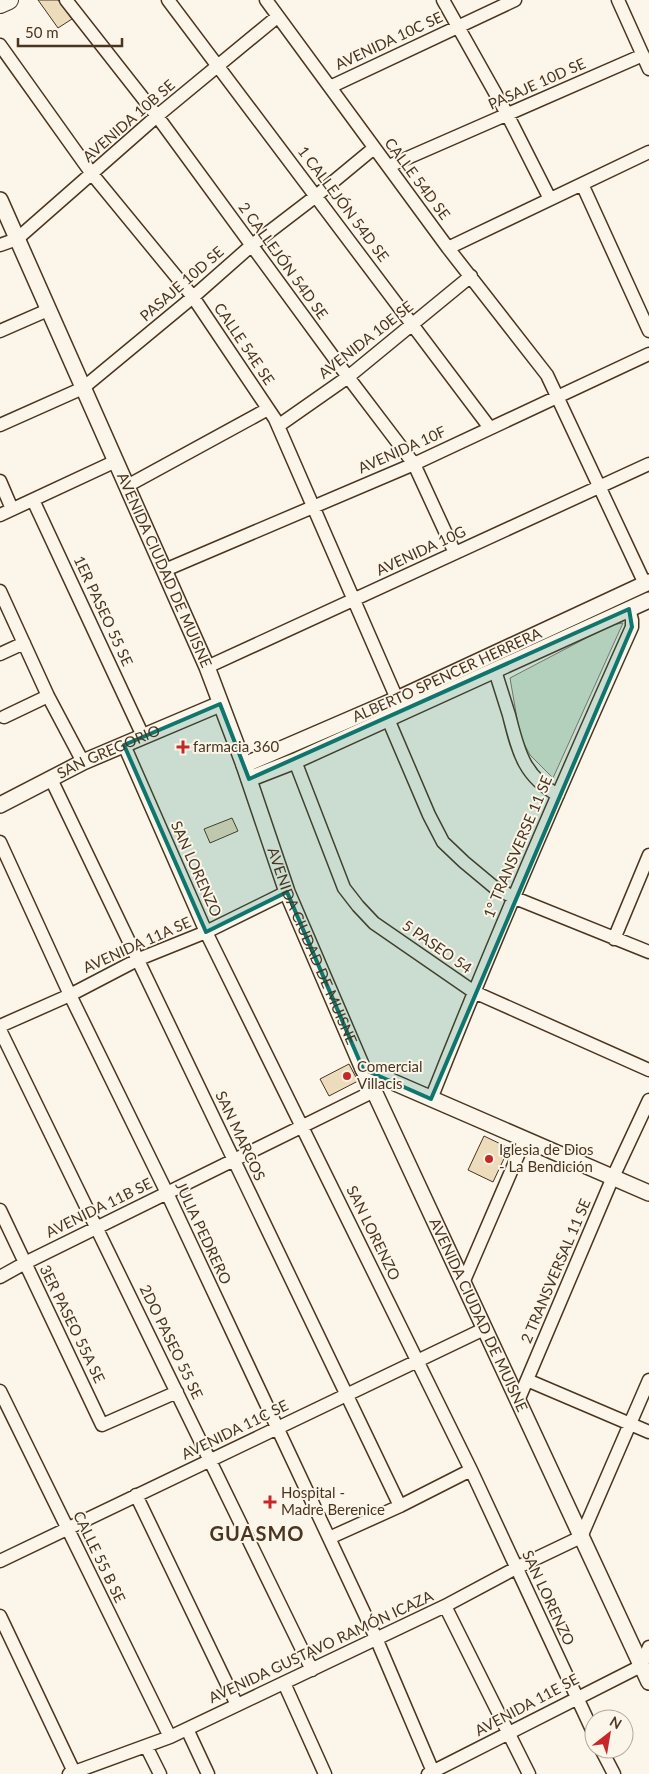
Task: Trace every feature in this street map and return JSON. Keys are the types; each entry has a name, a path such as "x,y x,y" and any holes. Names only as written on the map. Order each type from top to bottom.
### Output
{"main road":[{"path":"0,4 9,0"}],"street":[{"name":"2 CALLEJÓN 54D SE","path":"66,0 158,116 348,377 414,464 455,553"},
{"name":"1 CALLEJÓN 54D SE","path":"168,0 490,428"},
{"name":"CALLE 54D SE","path":"266,0 448,248 547,375 598,487 647,583"},
{"path":"443,0 507,114 550,199"},
{"name":"AVENIDA 10C SE","path":"330,86 515,0"},
{"path":"618,0 649,68"},
{"name":"AVENIDA 10B SE","path":"0,245 17,239 158,116 277,17"},
{"name":"CALLE 54E SE","path":"0,45 92,174 193,297 268,409 278,426 314,506 397,699"},
{"name":"PASAJE 10D SE","path":"389,166 643,55"},
{"name":"PASAJE 10D SE","path":"0,425 83,388 193,297 252,245 374,148"},
{"path":"448,248 649,152"},
{"path":"582,184 649,331"},
{"name":"AVENIDA CIUDAD DE MUISNE","path":"0,200 207,667 246,772 286,892 363,1069 649,1682"},
{"name":"AVENIDA 10E SE","path":"278,426 348,377 471,276"},
{"path":"0,331 48,310"},
{"name":"AVENIDA 10F","path":"165,570 414,464 649,354"},
{"path":"127,486 268,409"},
{"path":"0,515 116,461"},
{"name":"AVENIDA 10G","path":"207,667 649,464"},
{"path":"0,481 12,509"},
{"name":"1ER PASEO 55 SE","path":"33,500 143,736"},
{"name":"ALBERTO SPENCER HERRERA","path":"246,772 397,699 647,583"},
{"path":"1,595 48,696 83,762"},
{"name":"ALBERTO SPENCER HERRERA","path":"246,772 295,761 649,600"},
{"name":"1° TRANSVERSE 11 SE","path":"431,1099 558,794 632,627 629,609"},
{"path":"0,654 24,643"},
{"path":"498,677 518,751 532,775 542,785 558,794"},
{"path":"4,717 48,696"},
{"name":"SAN GREGORIO","path":"1,802 52,779 83,762 220,704"},
{"path":"388,720 429,815 444,842 464,862 494,887 515,898 649,952"},
{"name":"SAN LORENZO","path":"124,745 206,932 471,1470 584,1714"},
{"name":"5 PASEO 54","path":"295,761 344,888 374,922 474,992 649,1070"},
{"name":"SAN MARCOS","path":"52,779 400,1506"},
{"name":"JULIA PEDRERO","path":"0,842 70,995 167,1193 376,1638 432,1773"},
{"path":"614,939 649,855"},
{"name":"AVENIDA 11A SE","path":"0,1026 70,995 139,959 206,932 286,892"},
{"name":"2DO PASEO 55 SE","path":"0,1030 312,1670"},
{"path":"363,1069 649,1193"},
{"name":"AVENIDA 11B SE","path":"0,1277 97,1227 374,1091"},
{"name":"2 TRANSVERSAL 11 SE","path":"518,1402 613,1178 649,1100"},
{"path":"463,1283 525,1139"},
{"name":"3ER PASEO 55A SE","path":"0,1210 102,1425 177,1392"},
{"name":"AVENIDA 11C SE","path":"0,1560 484,1329"},
{"path":"527,1380 649,1432"},
{"path":"581,1536 649,1380"},
{"name":"CALLE 55 B SE","path":"0,1391 170,1737"},
{"path":"329,1538 400,1506 471,1470"},
{"path":"136,1495 238,1704"},
{"name":"AVENIDA GUSTAVO RAMÓN ICAZA","path":"73,1773 170,1737 445,1606 581,1536"},
{"path":"445,1606 529,1774"},
{"path":"0,1616 73,1773"},
{"path":"641,1666 649,1647"},
{"name":"AVENIDA 11E SE","path":"432,1773 641,1666"},
{"path":"284,1683 325,1774"},
{"path":"187,1729 208,1774"},
{"path":"146,1746 160,1774"},
{"path":"606,1759 614,1774"}],"highlighted area":[{"path":"629,609 632,627 431,1099 363,1069 287,892 206,932 124,745 220,704 249,779"}],"green space":[{"path":"623,623 553,778 530,755 520,736 510,678 611,625"}],"building":[{"path":"38,0 58,0 72,19 58,28"},
{"path":"232,818 238,831 210,843 204,829"},
{"path":"349,1064 358,1081 329,1096 320,1079"},
{"name":"Iglesia de Dios - La Bendición","path":"484,1136 509,1148 493,1182 468,1170"}],"place":[{"name":"farmacia 360","path":"183,747"},
{"name":"Comercial Villacis","path":"347,1076"},
{"name":"Iglesia de Dios - La Bendición","path":"489,1159"},
{"name":"Hospital - Madre Berenice","path":"270,1502"}],"district":[{"name":"GUASMO","path":"257,1534"}]}
